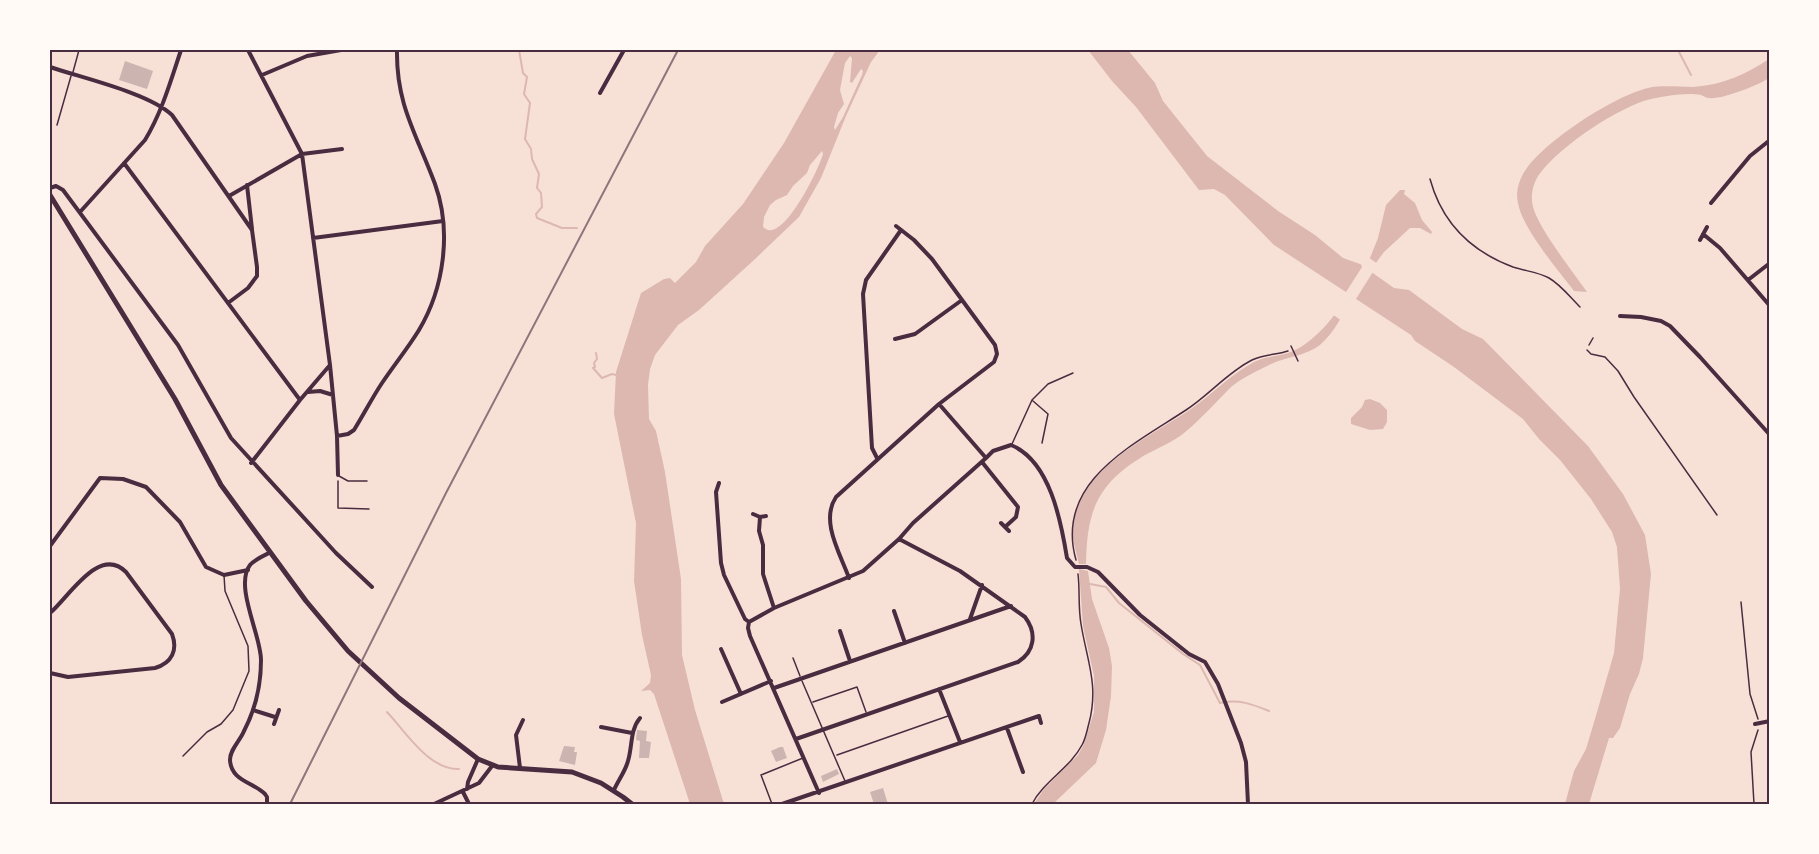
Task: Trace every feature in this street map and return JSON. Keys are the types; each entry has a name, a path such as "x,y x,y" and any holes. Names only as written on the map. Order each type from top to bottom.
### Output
{"main road":[{"path":"50,195 175,399 221,484 269,553 317,616 348,651 399,698 478,759 492,766 572,772 614,790 632,804"}],"street":[{"path":"80,212 145,140 161,107 181,50"},
{"path":"248,50 302,154 330,365 339,477"},
{"path":"262,75 307,56 341,50"},
{"path":"337,436 354,430 381,384 419,329 438,286 442,260 442,221 437,190 403,107 397,50"},
{"path":"600,93 624,50"},
{"path":"50,67 142,97 172,115 252,230"},
{"path":"1711,203 1750,156 1770,140"},
{"path":"229,196 302,154 342,149"},
{"path":"124,163 300,400"},
{"path":"228,303 248,288 257,276 258,267 247,185"},
{"path":"50,188 60,187 178,345 231,438 336,553 372,587"},
{"path":"1719,193 1725,198"},
{"path":"313,238 442,221"},
{"path":"1700,240 1707,227"},
{"path":"849,578 830,526 830,509 836,497 939,404 994,362 998,354 995,345 924,249 899,228 866,280 863,294 872,448 878,458"},
{"path":"1703,234 1720,248 1770,306"},
{"path":"1748,280 1770,263"},
{"path":"895,339 915,334 962,300"},
{"path":"1620,316 1641,316 1670,326 1770,435"},
{"path":"901,331 902,338"},
{"path":"252,463 330,365"},
{"path":"308,392 321,391 333,395"},
{"path":"939,404 986,458"},
{"path":"749,622 774,608 849,578 872,564 913,523 993,452 1011,445 1020,448 1045,481 1060,518 1067,558 1077,567 1087,567 1098,572 1129,605 1189,654 1205,662 1218,684 1241,743 1246,762 1248,804"},
{"path":"982,462 1018,507 1016,517 1003,525 1009,531"},
{"path":"50,546 100,478 123,479 146,487 180,522 206,567 224,575 248,570"},
{"path":"719,483 716,492 721,563 724,575 745,619 749,622"},
{"path":"753,514 760,517 766,516"},
{"path":"760,517 763,574 774,608"},
{"path":"796,739 1018,662 1033,642 1031,624 1011,606 982,585 899,539"},
{"path":"267,804 265,794 241,779 234,772 230,762 232,750 244,732 253,710 261,660 260,640 246,595 248,570 251,564 269,553"},
{"path":"50,613 92,570 110,564 121,568 126,573 172,634 175,645 167,663 155,668 68,677 50,673"},
{"path":"969,620 982,585"},
{"path":"774,688 1011,606"},
{"path":"894,611 904,643"},
{"path":"749,622 750,636 819,793"},
{"path":"840,631 850,661"},
{"path":"721,649 741,694"},
{"path":"722,702 771,681"},
{"path":"939,689 960,742"},
{"path":"253,710 275,717"},
{"path":"274,724 279,710"},
{"path":"782,804 846,784 1039,716 1041,723"},
{"path":"614,790 628,763 632,733 640,718"},
{"path":"520,769 516,735 523,720"},
{"path":"1757,724 1770,721"},
{"path":"601,727 632,733"},
{"path":"1007,728 1023,772"},
{"path":"469,804 465,790 478,759"},
{"path":"1019,761 1025,759"},
{"path":"434,804 479,783 492,766"}],"lane":[{"path":"57,125 79,50"},
{"path":"1430,179 1436,199 1459,234 1488,255 1548,278 1580,307"},
{"path":"1011,445 1032,400 1047,384 1073,373"},
{"path":"1032,400 1048,414 1042,443"},
{"path":"339,477 348,481 367,481"},
{"path":"183,756 207,732 221,724 233,710 249,671 248,646 225,591 224,575"},
{"path":"793,658 836,755 846,784"},
{"path":"812,702 857,687 867,714"},
{"path":"836,755 950,715"},
{"path":"772,804 761,775 804,758"}],"path":[{"path":"1589,345 1593,338"},
{"path":"1291,346 1298,361"},
{"path":"1587,350 1605,357 1618,371 1717,515"},
{"path":"1032,804 1042,790 1070,763 1083,744 1092,712 1093,677 1081,624 1077,567 1072,537 1074,514 1083,493 1101,470 1121,453 1191,407 1244,365 1260,356 1288,351"},
{"path":"339,477 338,508 369,509"},
{"path":"1741,602 1750,694 1757,724 1751,752 1754,804"}],"shaded area":[{"path":"836,50 880,50 871,62 821,178 799,217 699,310 678,325 655,355 650,369 649,419 656,431 665,472 681,579 682,655 695,710 724,804 690,804 654,694 650,690 641,691 650,683 651,675 634,581 636,523 614,414 616,372 641,293 664,279 670,278 675,283 696,262 705,246 743,204 784,143","holes":["850,56 852,58 850,82 852,83 861,69 863,71 835,130 838,113 844,104 840,90 845,63","822,151 823,154 815,173 795,209 779,227 767,230 763,227 764,217 770,205 787,195 807,173 810,165"]},
{"path":"1088,50 1128,50 1155,83 1163,101 1207,156 1343,258 1366,268 1378,238 1386,205 1400,190 1405,190 1404,194 1415,203 1422,220 1432,232 1431,234 1420,228 1410,228 1384,252 1370,271 1394,288 1409,290 1462,329 1483,339 1588,446 1623,494 1645,535 1651,574 1643,658 1620,728 1613,738 1609,738 1589,804 1565,804 1574,771 1586,749 1614,653 1620,589 1617,547 1612,532 1591,499 1523,419 1415,341 1411,335 1353,297 1335,328 1320,345 1242,379 1184,433 1145,455 1116,477 1098,500 1092,513 1086,564 1079,564 1073,537 1076,514 1084,494 1097,476 1133,446 1191,409 1241,370 1258,360 1288,353 1306,343 1331,320 1349,294 1274,245 1225,195 1214,189 1199,190 1136,107"},
{"path":"1769,59 1769,78 1740,91 1715,98 1695,94 1669,96 1651,99 1623,110 1576,140 1541,172 1533,189 1533,207 1549,238 1587,292 1574,291 1541,248 1521,213 1517,198 1518,189 1527,168 1565,132 1618,100 1653,87 1693,87 1714,84 1743,74"},
{"path":"1370,399 1380,403 1387,410 1387,422 1383,429 1370,430 1351,424 1351,418 1362,407 1365,400"},
{"path":"1079,569 1088,571 1092,599 1109,648 1112,666 1111,696 1106,730 1096,763 1053,804 1034,804 1044,789 1078,755 1094,712 1094,676 1083,626"}],"pier":[{"path":"1368,257 1378,264 1342,321 1332,314 1362,267 1360,260 1365,264"}],"building":[{"path":"125,61 153,71 147,89 119,80"},
{"path":"637,730 647,731 646,741 651,742 649,758 639,758 640,741 636,740"},
{"path":"564,746 575,747 574,752 577,752 575,765 559,761"},
{"path":"783,747 787,758 776,762 771,751"},
{"path":"837,769 839,774 823,782 821,776"},
{"path":"883,788 888,804 874,804 870,792"}],"waterway":[{"path":"519,50 523,73 527,77 524,94 530,103 525,139 531,149 532,159 539,174 537,188 541,193 542,207 536,214 537,218 562,228 577,228"},
{"path":"1678,50 1691,75"},
{"path":"596,353 597,359 593,368 602,378 612,374 616,375"},
{"path":"1090,584 1106,587 1119,603 1200,665 1220,703 1245,703 1269,711"},
{"path":"387,712 428,757 448,768 459,769"}],"railway":[{"path":"290,804 446,493 678,50"}]}
